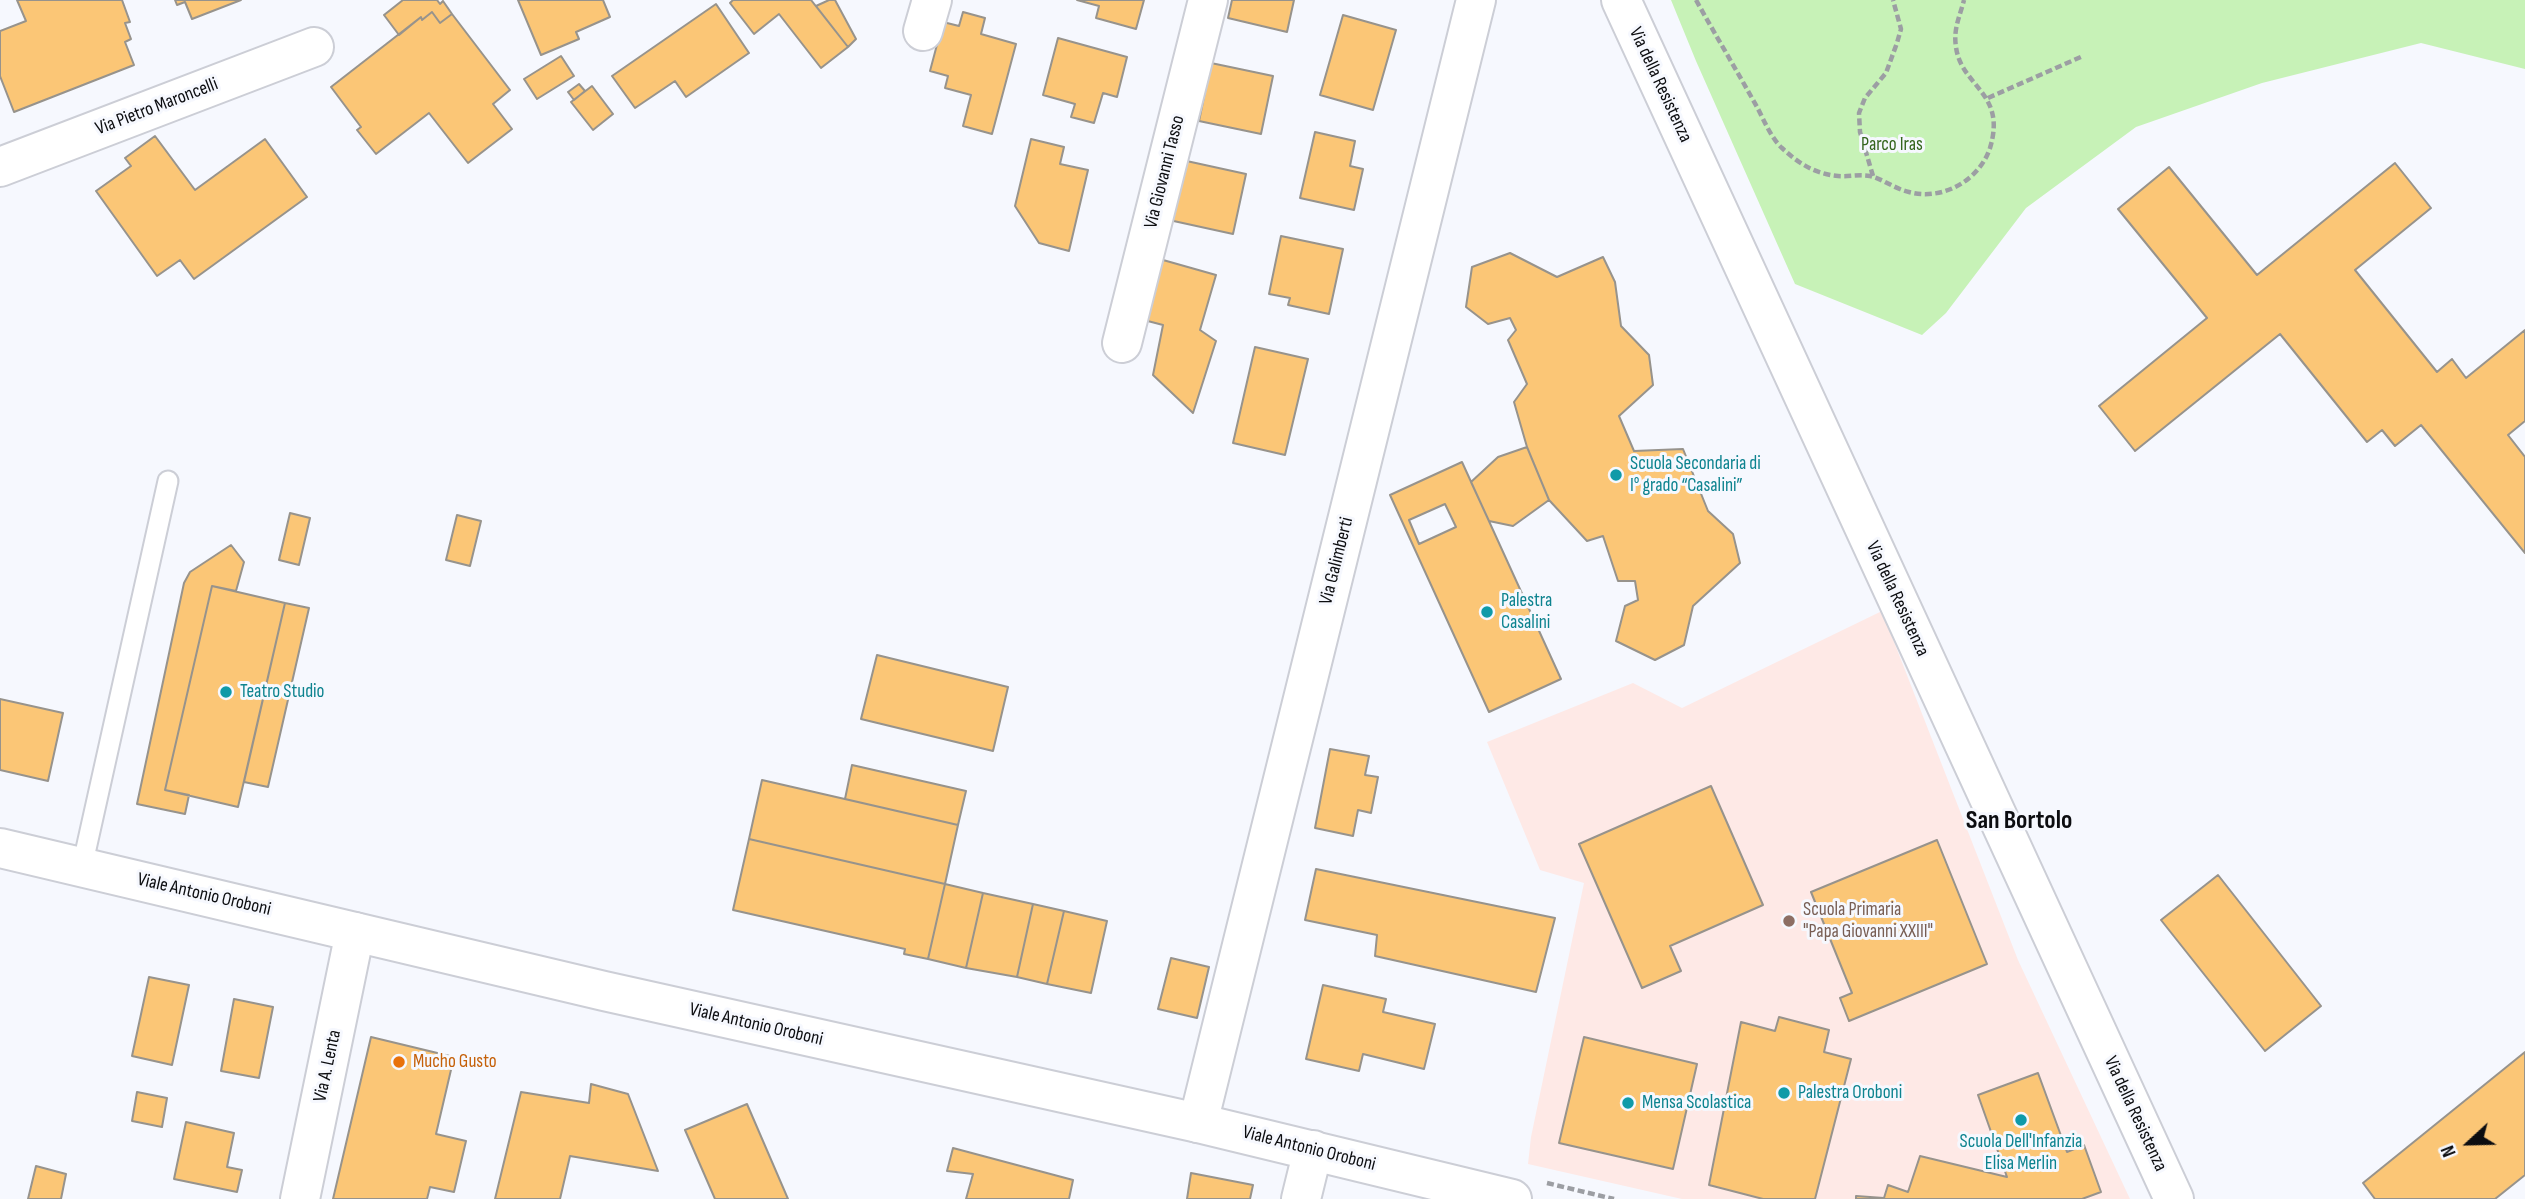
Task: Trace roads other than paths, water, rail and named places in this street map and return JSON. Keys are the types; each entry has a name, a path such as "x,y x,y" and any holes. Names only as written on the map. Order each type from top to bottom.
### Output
{"street":[{"name":"Via Giovanni Tasso","path":"1122,344 1208,0"},
{"name":"Via Galimberti","path":"1198,1123 1476,0"},
{"name":"Via della Resistenza","path":"1621,0 2174,1199"},
{"name":"Via Pietro Maroncelli","path":"0,167 314,47"},
{"name":"Viale Antonio Oroboni","path":"0,848 604,991 1198,1123 1512,1199"},
{"name":"Via A. Lenta","path":"300,1199 355,932"},
{"path":"1301,1199 1313,1150"}],"lane":[{"path":"82,867 168,481"}],"place":[{"name":"Scuola Secondaria di I° grado “Casalini”","path":"1616,475"},
{"name":"Palestra Casalini","path":"1487,612"},
{"name":"Teatro Studio","path":"226,692"},
{"name":"Scuola Primaria \"Papa Giovanni XXIII\"","path":"1789,921"},
{"name":"Mucho Gusto","path":"399,1062"},
{"name":"Palestra Oroboni","path":"1784,1093"},
{"name":"Mensa Scolastica","path":"1628,1103"},
{"name":"Scuola Dell'Infanzia Elisa Merlin","path":"2021,1120"}],"district":[{"name":"San Bortolo","path":"2019,821"}],"park label":[{"name":"Parco Iras","path":"1892,145"}]}
